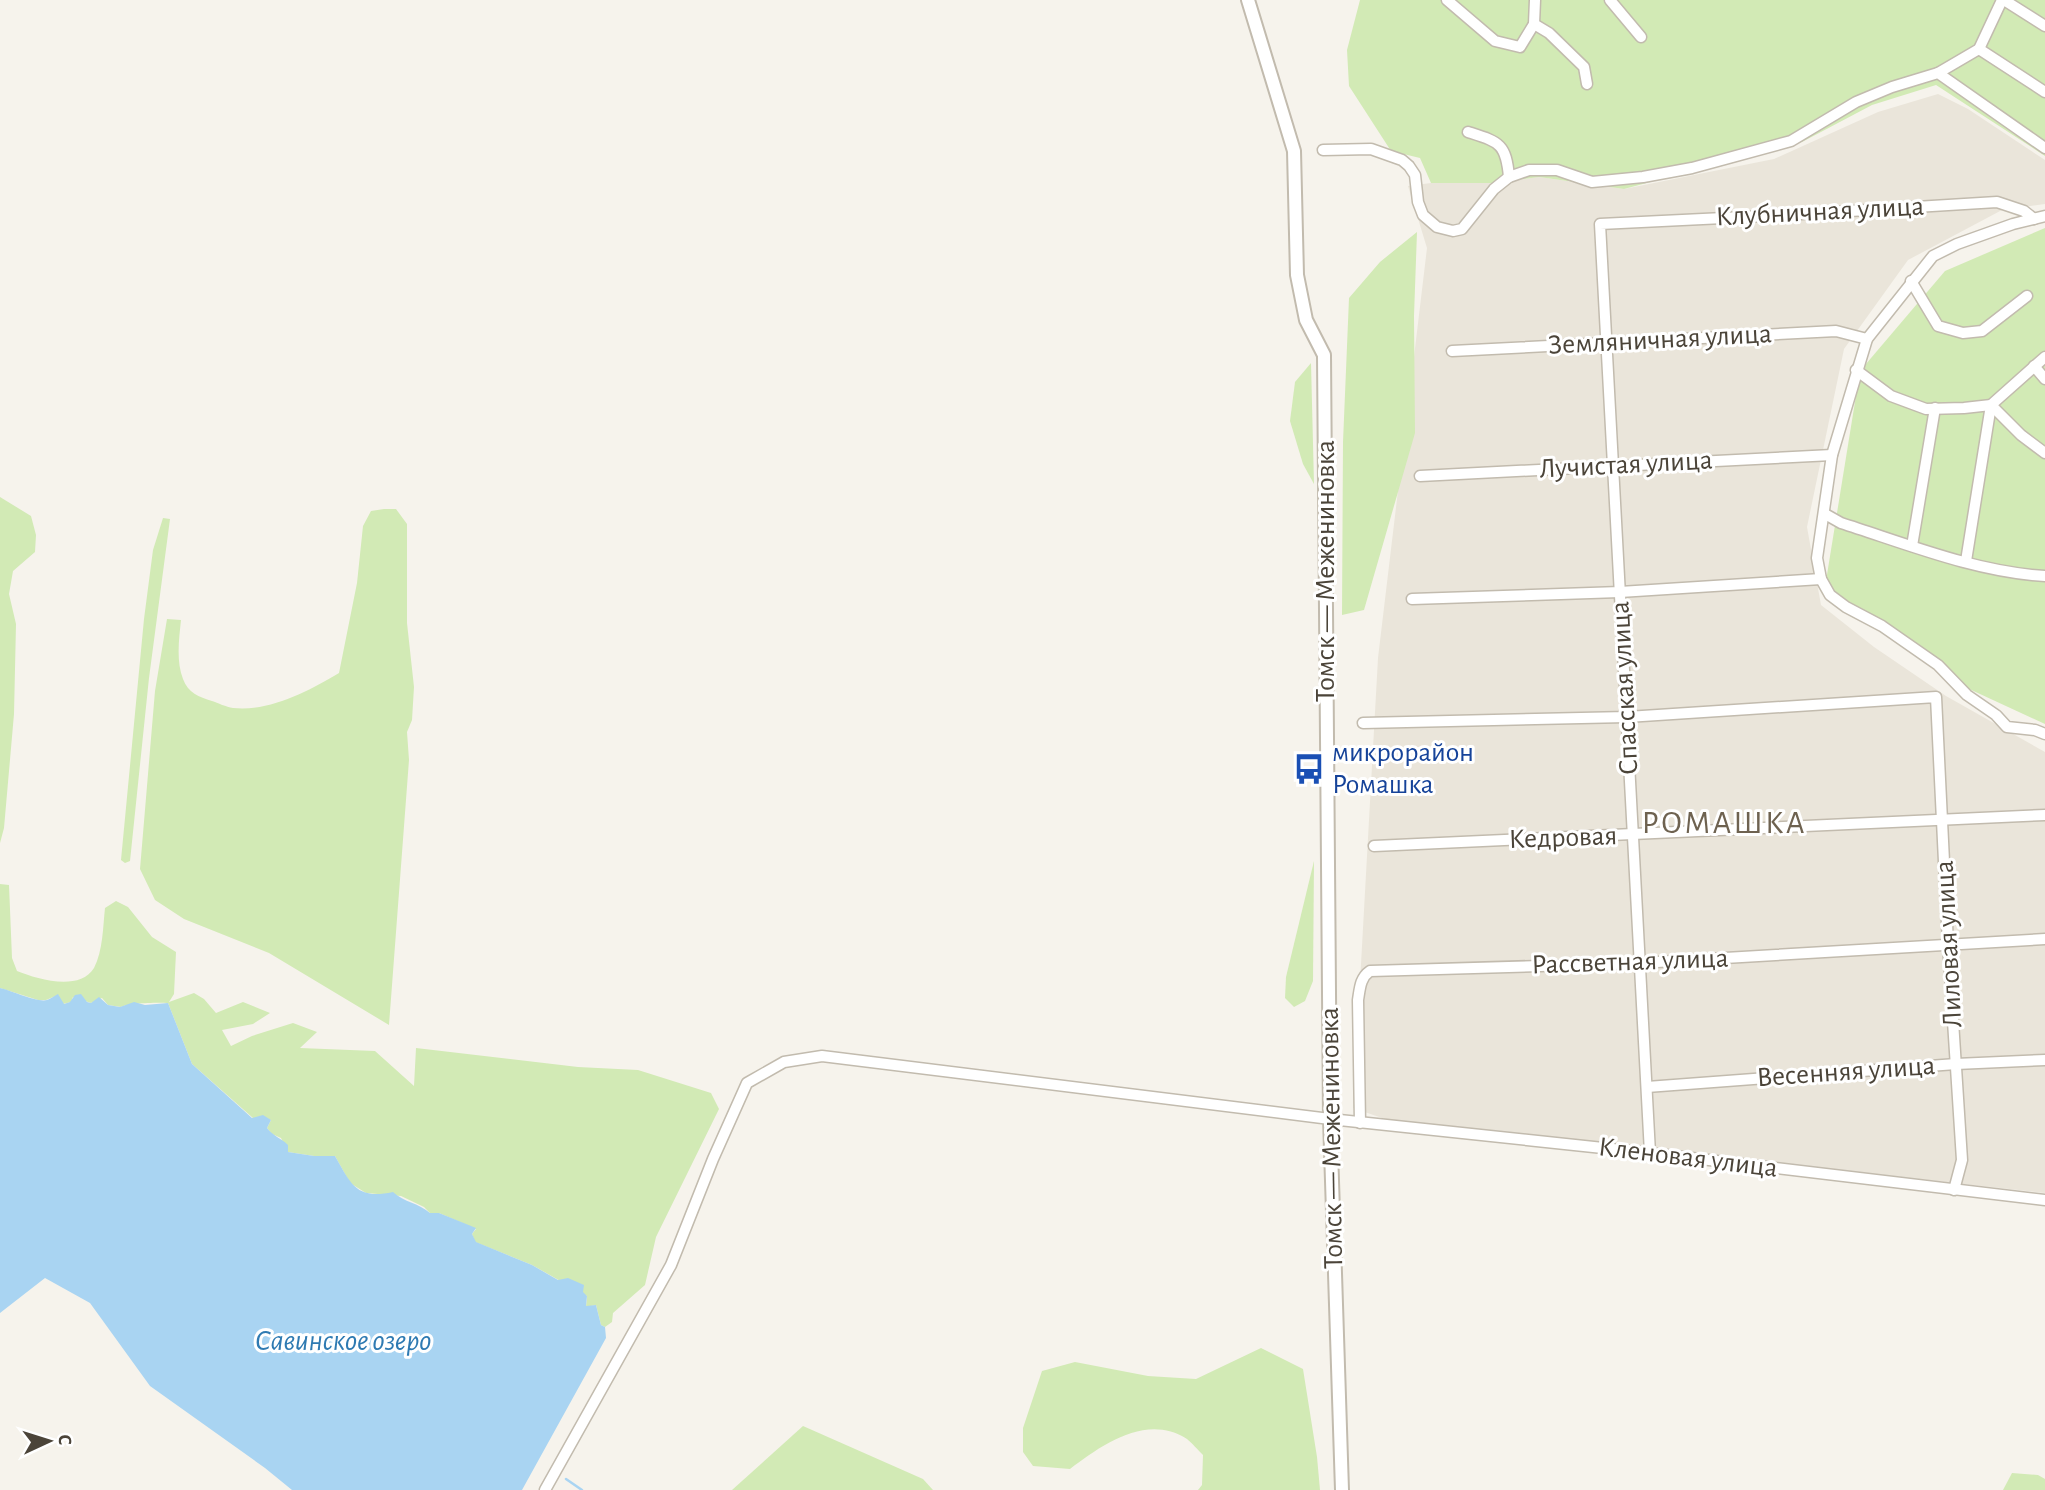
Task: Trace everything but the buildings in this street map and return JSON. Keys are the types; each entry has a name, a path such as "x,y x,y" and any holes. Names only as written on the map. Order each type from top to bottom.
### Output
{"street":[{"name":"Томск — Межениновка","path":"1248,0 1294,150 1297,275 1306,320 1324,355 1330,1119 1342,1490"},
{"path":"1447,0 1495,41 1520,47 1534,24 1535,0"},
{"path":"1610,0 1641,37"},
{"path":"1323,150 1356,147 1371,149 1402,160 1415,175 1418,202 1423,215 1429,222 1452,231 1462,229 1494,189 1510,177 1529,170 1557,170 1592,182 1643,177 1692,168 1791,141 1856,102 1892,87 1938,73 1979,49 2003,0 2045,26"},
{"path":"1534,24 1549,33 1584,67 1587,84"},
{"path":"1979,49 2045,92"},
{"path":"1938,73 2045,148"},
{"path":"1468,132 1500,144 1506,154 1510,177"},
{"name":"Клубничная улица","path":"1600,224 1997,202 2040,218"},
{"path":"2040,218 1957,243 1933,256 1867,339 1832,455 1817,558 1821,579 1830,595 1846,607 1882,626 1938,665 1967,695 1996,715 2007,727 2035,730 2045,734"},
{"name":"Спасская улица","path":"1600,224 1650,1153"},
{"path":"1911,281 1938,326 1963,333 1982,331 2027,296"},
{"name":"Земляничная улица","path":"1452,351 1836,331 1867,339"},
{"path":"1856,370 1891,396 1926,408 1964,408 1992,405 2045,357"},
{"path":"2034,366 2045,379"},
{"path":"1992,405 2021,435 2045,453"},
{"path":"1966,561 1992,405"},
{"path":"1912,546 1935,408"},
{"name":"Лучистая улица","path":"1420,475 1832,455"},
{"path":"1825,514 1841,523 1912,546 2019,575 2045,576"},
{"path":"1412,599 1620,592 1821,579"},
{"name":"Лиловая улица","path":"1627,717 1936,697 1962,1160 1954,1190"},
{"path":"1363,723 1627,717"},
{"name":"Кедровая","path":"1374,846 2045,815"},
{"name":"Рассветная улица","path":"1360,1123 1358,1000 1360,984 1364,975 1370,971 1640,964 2045,939"},
{"name":"Кленовая улица","path":"545,1490 671,1265 747,1083 784,1062 822,1056 1360,1123 1650,1153 2045,1200"},
{"name":"Весенняя улица","path":"1647,1087 2045,1060"}],"shaded area":[{"path":"1938,94 1968,109 2045,160 2045,204 2002,210 1908,260 1844,349 1807,527 1821,605 1874,647 1946,696 2045,752 2045,1193 1388,1120 1353,1108 1378,658 1427,248 1408,186 1431,183 1492,183 1539,177 1624,189 1774,159 1878,112"}],"green space":[{"path":"1360,0 2045,0 2045,156 1936,85 1872,105 1802,142 1624,189 1539,177 1492,183 1431,183 1420,158 1391,151 1349,86 1347,50"},
{"path":"2045,228 2045,724 1967,688 1825,587 1860,371 1945,271"},
{"path":"1417,232 1414,316 1415,433 1364,610 1342,615 1343,442 1349,298 1380,262"},
{"path":"1311,363 1314,484 1303,464 1290,421 1295,382"},
{"path":"0,497 31,516 36,535 35,552 13,571 9,594 16,624 14,714 4,828 0,843"},
{"path":"396,509 407,524 407,623 414,687 412,720 407,732 409,760 389,1025 269,953 184,919 155,900 140,869 155,691 167,619 181,620 179,665 188,688 198,696 230,707 261,707 315,687 339,673 357,583 363,526 371,511"},
{"path":"163,518 170,519 149,678 130,861 125,863 121,860 144,619 153,550"},
{"path":"1314,861 1313,981 1305,1001 1294,1007 1285,998 1286,977"},
{"path":"0,884 9,885 12,958 17,971 46,980 68,982 87,975 94,968 99,954 105,908 116,901 128,907 152,937 176,952 174,994 169,1002 194,993 204,999 216,1013 243,1002 270,1013 253,1024 222,1030 231,1046 293,1023 317,1032 300,1048 375,1051 414,1086 416,1048 578,1067 638,1070 711,1093 719,1109 656,1237 645,1285 613,1313 612,1322 605,1327 601,1325 596,1305 586,1307 587,1296 532,1265 475,1242 472,1234 476,1229 439,1213 430,1213 424,1207 401,1196 366,1193 350,1183 335,1156 288,1152 281,1138 267,1128 271,1120 253,1118 192,1064 168,1003 121,1007 108,1005 102,998 91,1003 73,997 71,1002 63,1004 58,995 38,1000 0,988"},
{"path":"1261,1348 1303,1369 1320,1490 1198,1490 1202,1485 1203,1455 1187,1439 1156,1429 1125,1435 1070,1469 1033,1466 1023,1452 1023,1428 1042,1371 1075,1362 1148,1376 1196,1379"},
{"path":"803,1426 923,1479 933,1490 732,1490"},
{"path":"2012,1473 2038,1475 2045,1479 2045,1490 2003,1490"}],"water":[{"name":"Савинское озеро","path":"0,988 43,1000 58,994 64,1004 70,1002 75,995 81,994 87,1002 91,1003 99,997 108,1005 120,1007 134,1002 145,1005 168,1003 192,1064 252,1118 263,1115 271,1120 267,1128 288,1145 288,1152 335,1156 351,1182 363,1192 393,1192 430,1213 439,1213 476,1228 472,1234 476,1242 532,1265 558,1280 568,1278 584,1285 586,1306 596,1305 601,1325 605,1327 606,1338 522,1490 292,1490 150,1386 90,1303 45,1278 0,1313"}],"waterway":[{"path":"566,1479 582,1490"}],"place":[{"name":"микрорайон Ромашка","path":"1309,769"}],"district":[{"name":"РОМАШКА","path":"1724,823"}]}
